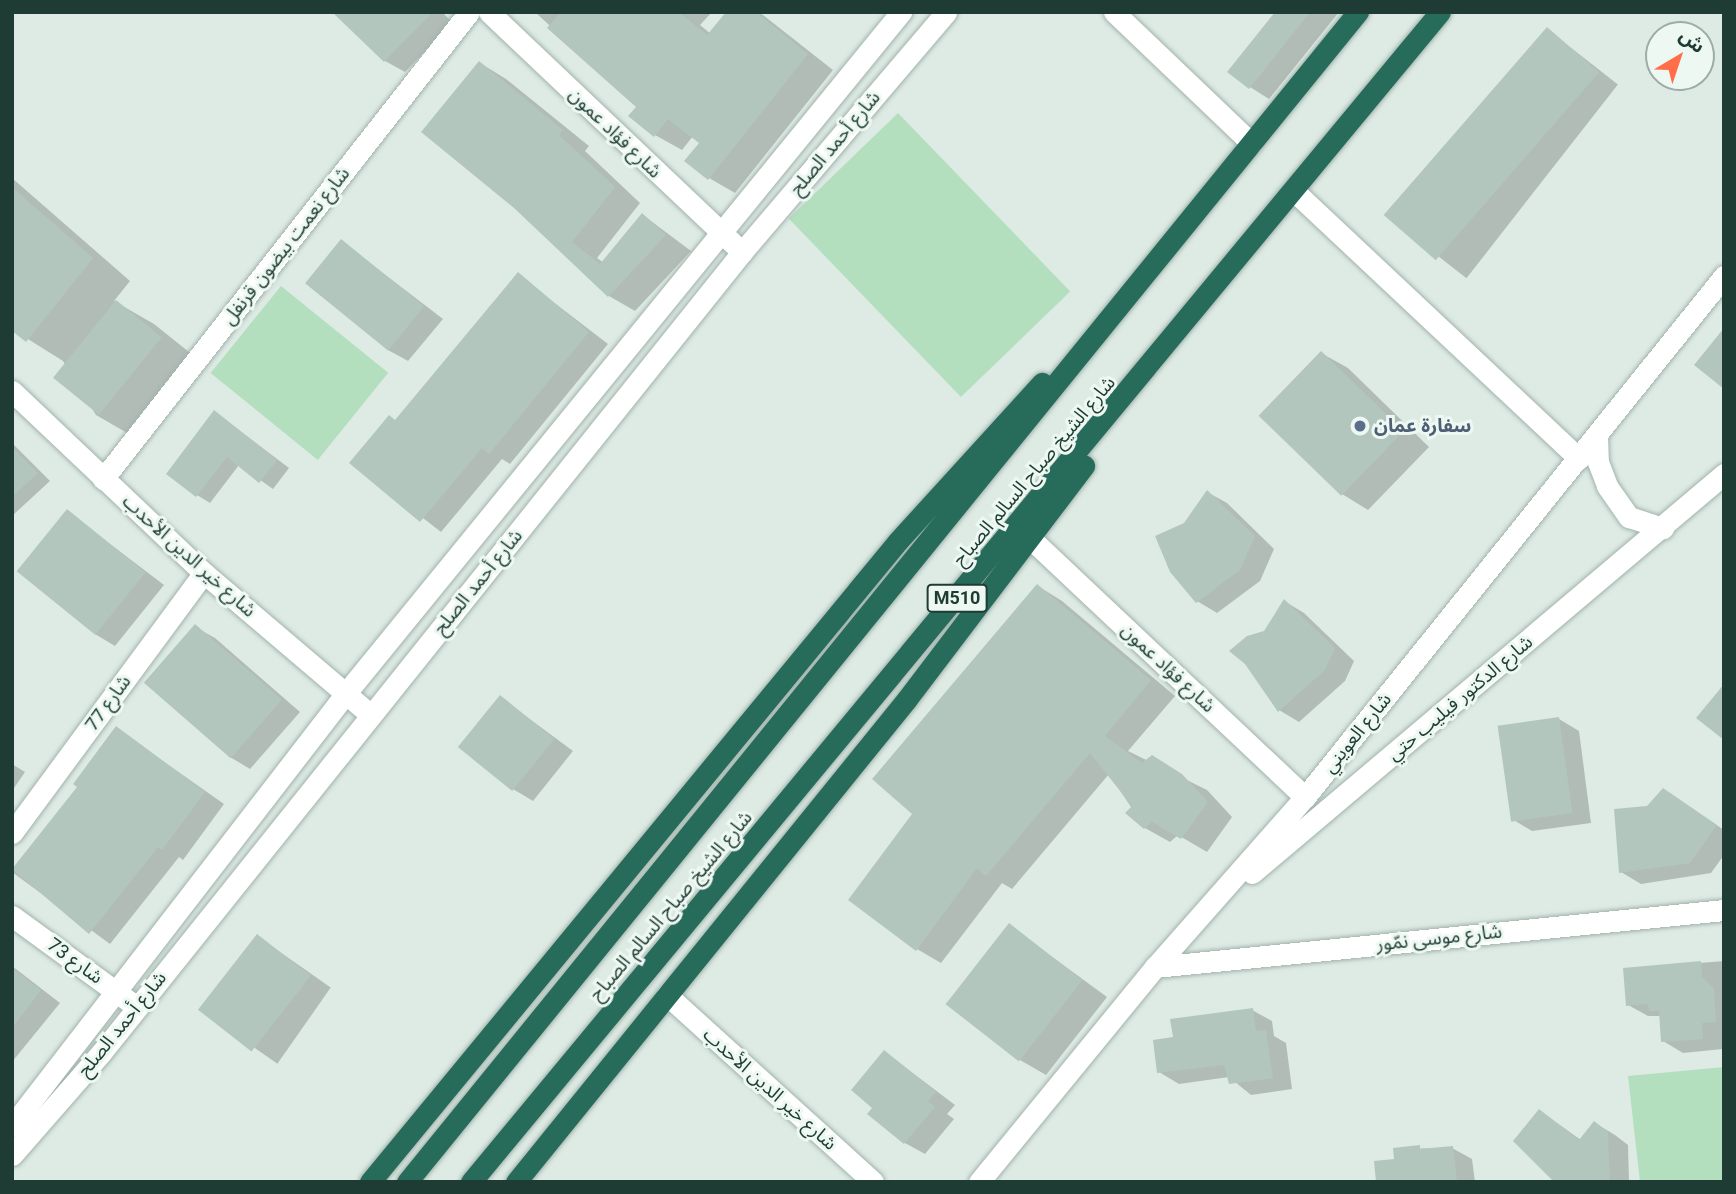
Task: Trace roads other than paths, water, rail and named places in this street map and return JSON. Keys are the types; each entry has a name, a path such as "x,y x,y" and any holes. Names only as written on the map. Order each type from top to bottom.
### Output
{"highway":[{"name":"شارع الشيخ صباح السالم الصباح","path":"407,1182 1358,12"},
{"name":"شارع الشيخ صباح السالم الصباح","path":"471,1182 1173,338 1440,12"},
{"path":"370,1182 898,541 990,438 1128,298"},
{"path":"517,1181 1030,538 1173,338"}],"street":[{"name":"شارع نعمت بيضون قرنفل","path":"103,479 470,12"},
{"name":"شارع فؤاد عمون","path":"489,12 742,252"},
{"name":"شارع أحمد الصلح","path":"12,1126 346,693 901,12"},
{"name":"شارع أحمد الصلح","path":"12,1155 137,1007 742,252 946,12"},
{"path":"1114,12 1251,144"},
{"path":"1294,191 1579,458"},
{"name":"شارع العويني","path":"979,1182 1155,967 1305,797 1724,276"},
{"name":"شارع خير الدين الأحدب","path":"12,391 204,573 371,715"},
{"path":"1597,436 1598,462 1614,496 1629,517 1663,528"},
{"name":"شارع الدكتور فيليب حتي","path":"1196,920 1724,474"},
{"name":"شارع فؤاد عمون","path":"1030,538 1305,797"},
{"name":"شارع 77","path":"12,833 204,573"},
{"name":"شارع موسى نمّور","path":"1155,967 1723,909"},
{"name":"شارع 73","path":"12,916 137,1007"},
{"name":"شارع خير الدين الأحدب","path":"667,995 873,1182"}],"place":[{"name":"سفارة عمان","path":"1360,426"}]}
